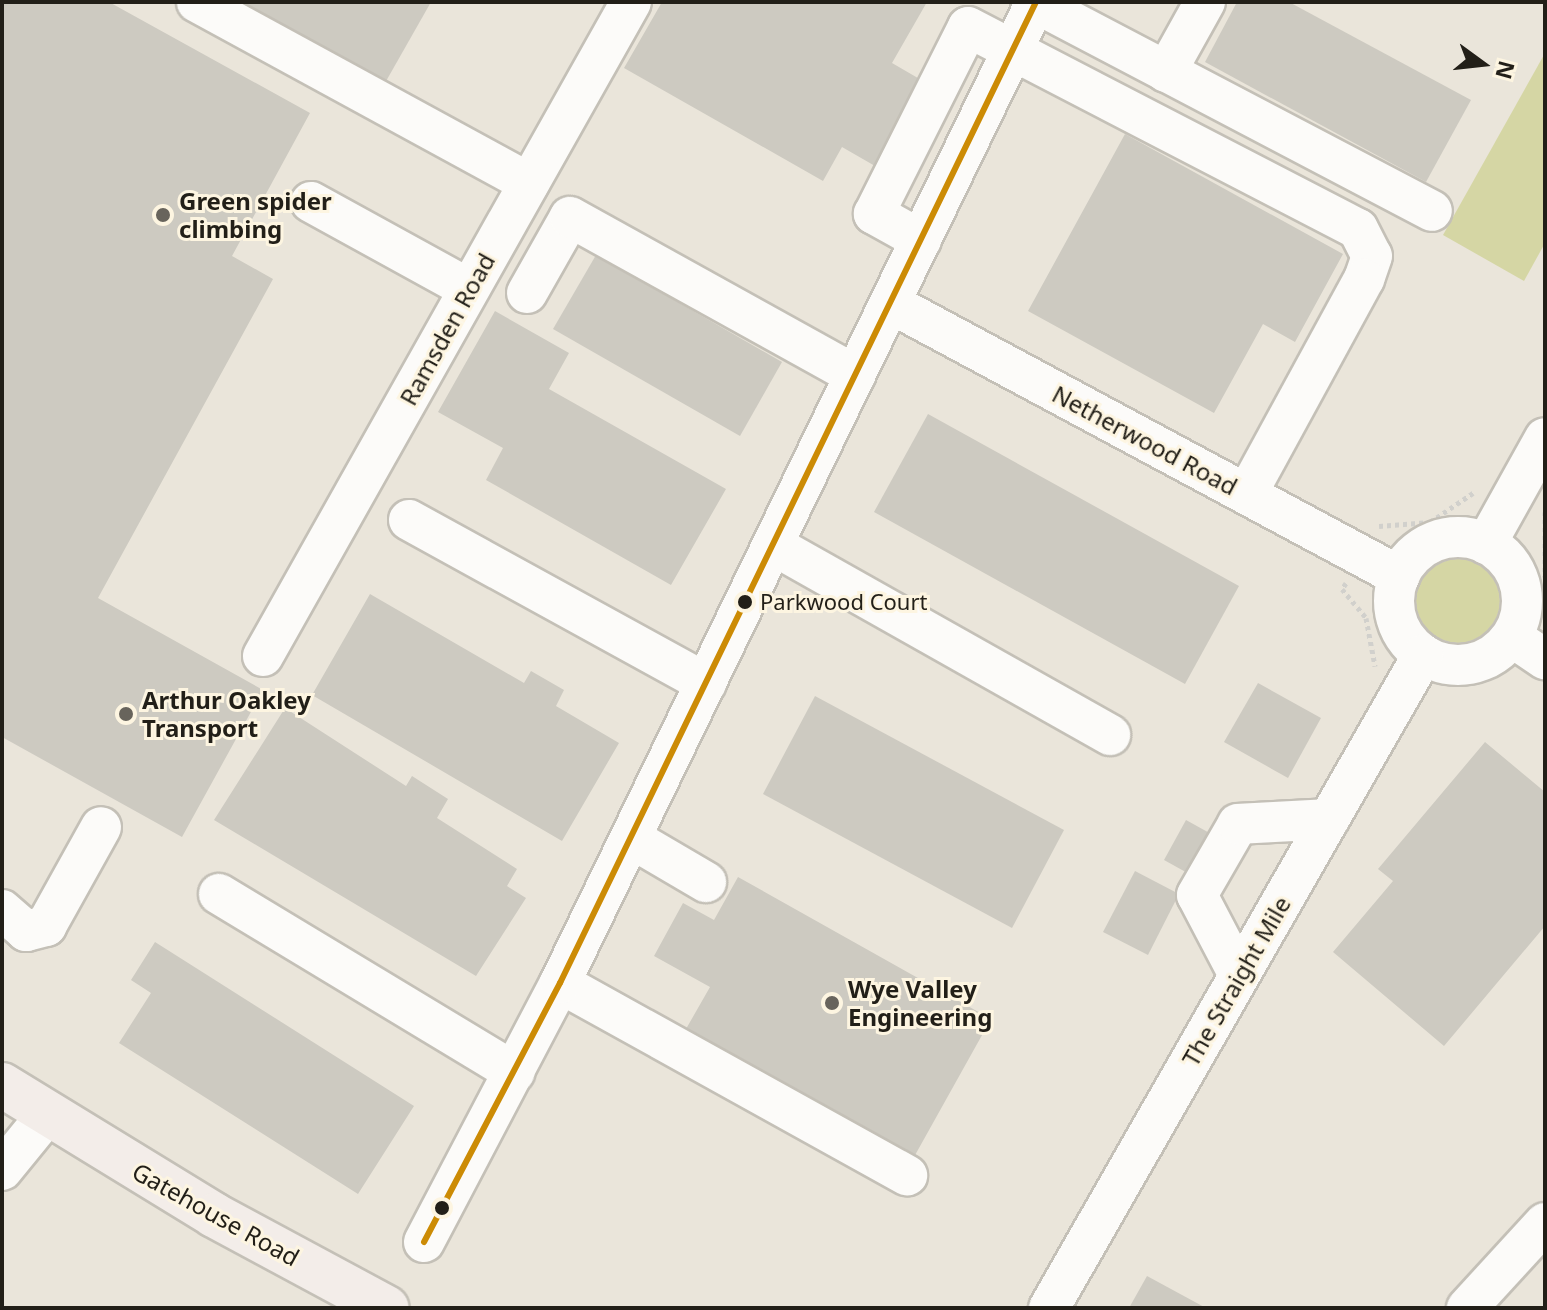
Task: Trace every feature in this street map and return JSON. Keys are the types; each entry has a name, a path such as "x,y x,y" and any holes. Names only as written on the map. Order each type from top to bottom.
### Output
{"main road":[{"name":"Gatehouse Road","path":"2,1085 46,1116 387,1308"}],"street":[{"path":"197,2 529,183"},
{"path":"1166,72 1205,2"},
{"path":"424,1242 560,983 1036,3 1432,211"},
{"name":"Ramsden Road","path":"263,656 529,183 620,6"},
{"path":"921,240 874,214 968,27 1358,229 1369,245 1364,279 1247,494"},
{"path":"311,202 469,289"},
{"path":"527,293 570,217 855,375"},
{"name":"Netherwood Road","path":"890,303 1399,576"},
{"path":"1486,544 1545,438"},
{"path":"409,520 706,683"},
{"path":"1448,538 1486,544 1517,576 1520,617 1512,637 1469,665 1423,655 1397,623 1399,576 1427,545 1448,538"},
{"path":"773,545 1110,735"},
{"path":"1512,637 1545,659"},
{"name":"The Straight Mile","path":"1049,1308 1423,655"},
{"path":"1239,975 1197,895 1238,824 1329,819"},
{"path":"2,910 26,931 46,926 101,827"},
{"path":"631,838 706,882"},
{"path":"219,894 514,1072"},
{"path":"560,983 907,1175"},
{"path":"2,1170 46,1116"},
{"path":"1467,1308 1545,1223"}],"path":[{"path":"1545,511 1545,577"}],"green space":[{"path":"1545,53 1545,243 1524,281 1443,235"},
{"path":"1458,559 1474,562 1488,571 1497,585 1500,601 1497,617 1488,631 1474,640 1458,643 1442,640 1428,631 1419,617 1416,601 1419,585 1428,571 1442,562"}],"building":[{"path":"2,2 109,2 310,113 232,256 273,279 98,598 263,690 182,837 2,737"},
{"path":"226,2 431,2 381,90"},
{"path":"662,2 927,2 892,63 923,81 875,166 842,147 823,181 624,68"},
{"path":"1237,2 1289,2 1471,100 1426,182 1205,62"},
{"path":"1125,134 1343,254 1295,342 1263,324 1214,413 1028,311"},
{"path":"596,255 782,362 740,436 553,329"},
{"path":"495,311 569,353 549,389 726,489 671,585 486,480 503,448 438,412"},
{"path":"928,414 1239,586 1185,684 874,512"},
{"path":"370,594 524,683 531,671 564,690 556,706 619,743 562,841 312,695"},
{"path":"1258,683 1321,718 1288,778 1224,742"},
{"path":"815,696 1064,830 1012,928 763,794"},
{"path":"285,708 406,786 412,776 448,799 437,818 517,869 507,886 526,898 476,976 214,820"},
{"path":"1485,742 1545,792 1545,926 1444,1046 1333,952 1393,881 1378,869"},
{"path":"1186,820 1242,851 1220,891 1164,860"},
{"path":"1135,871 1179,894 1148,955 1103,932"},
{"name":"Wye Valley Engineering","path":"738,877 991,1019 914,1157 686,1029 710,987 654,956 683,903 714,920"},
{"path":"155,942 414,1106 358,1194 119,1043 151,993 131,980"},
{"path":"1147,1276 1206,1308 1129,1308"}],"transit line":[{"path":"424,1242 560,983 1036,2"}],"place":[{"name":"Green spider climbing","path":"163,215"},
{"name":"Parkwood Court","path":"745,602"},
{"name":"Arthur Oakley Transport","path":"126,714"},
{"name":"Wye Valley Engineering","path":"832,1003"}]}
